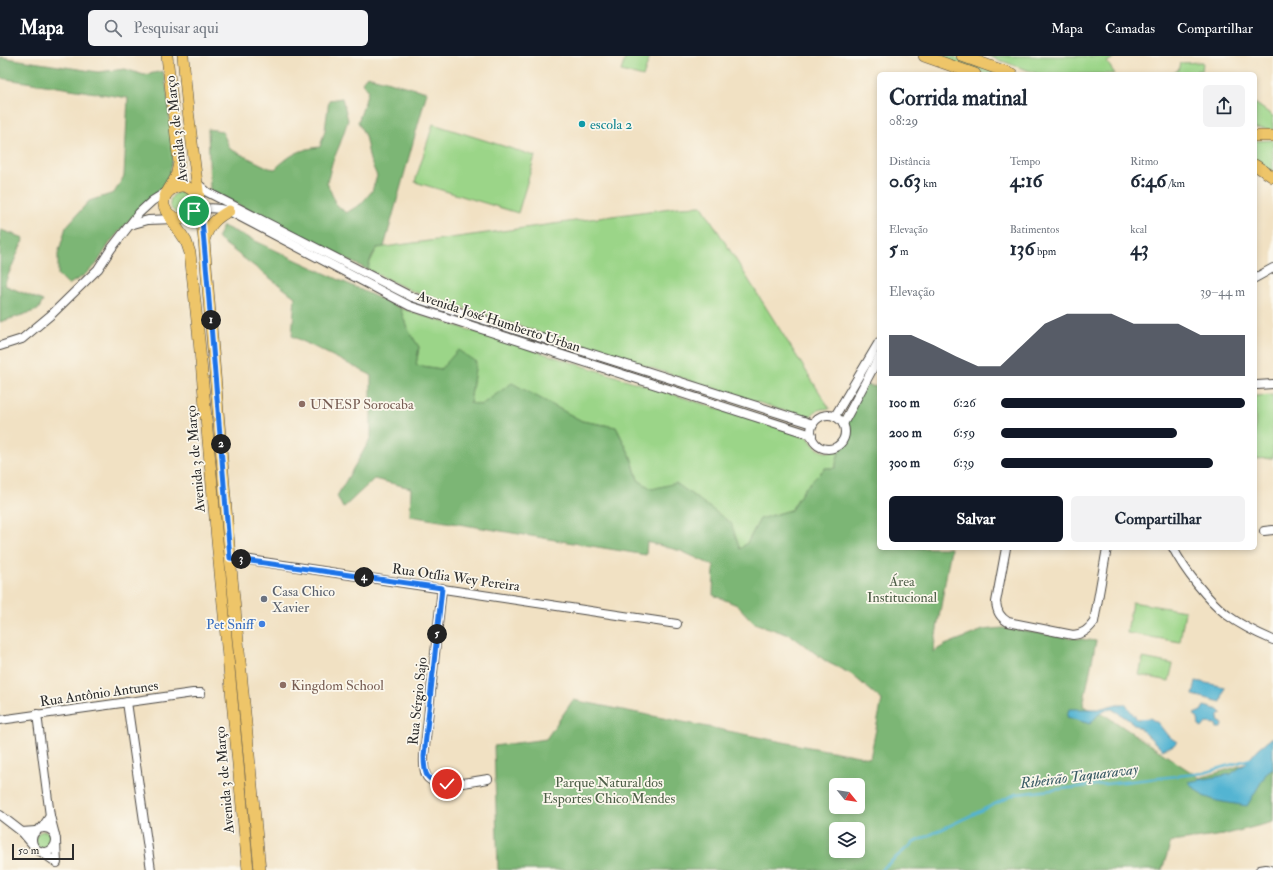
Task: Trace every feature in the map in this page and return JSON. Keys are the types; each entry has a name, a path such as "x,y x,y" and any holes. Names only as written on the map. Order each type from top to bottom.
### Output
{"main road":[{"name":"Avenida 3 de Março","path":"167,56 179,163 176,177 168,192"},
{"name":"Avenida 3 de Março","path":"183,56 197,183 197,207 204,240 230,558 260,870"},
{"path":"924,56 970,72"},
{"path":"962,56 1006,72"},
{"path":"1257,136 1273,136"},
{"path":"1257,166 1273,177"},
{"path":"180,186 187,187 196,196 197,207 187,218 171,219 164,204 168,192 180,186"},
{"path":"204,240 206,232 212,224 230,211"},
{"name":"Avenida 3 de Março","path":"171,219 186,241 190,253 248,870"},
{"path":"218,544 222,554 230,558"}],"street":[{"name":"Avenida José Humberto Urban","path":"197,183 207,192 412,297 813,424"},
{"path":"0,346 22,339 52,314 98,269 111,249 139,213 145,207 168,192"},
{"name":"Avenida José Humberto Urban","path":"197,207 230,211 410,306 812,435"},
{"path":"130,225 148,220 171,219"},
{"path":"1257,277 1273,268"},
{"path":"835,416 877,345"},
{"path":"843,424 877,361"},
{"path":"1257,385 1273,384"},
{"path":"823,416 835,416 843,424 845,430 845,436 842,442 832,448 820,446 815,442 812,435 813,424 817,419 823,416"},
{"path":"1264,531 1273,530"},
{"path":"1006,550 996,602 996,608 999,614 1003,619 1014,624 1073,635 1085,632 1094,622 1107,550"},
{"path":"1174,550 1200,588 1227,615 1261,635 1273,640"},
{"name":"Rua Otília Wey Pereira","path":"230,558 442,588 677,624"},
{"name":"Rua Sérgio Sajo","path":"442,588 424,768 428,778 436,783 447,784 488,779"},
{"name":"Rua Antônio Antunes","path":"0,720 201,693"},
{"path":"127,702 151,870"},
{"path":"37,714 50,816 56,839 58,866"},
{"path":"0,815 22,832 37,848 58,866"},
{"path":"22,832 39,830 45,828 51,830 56,839 53,848 47,852 37,848 33,838 39,830 50,816"}],"green space":[{"path":"626,56 650,56 643,77 621,71"},
{"path":"934,56 951,56 995,72 980,72"},
{"path":"988,56 1117,56 1107,62 1114,72 1032,72"},
{"path":"0,57 98,72 125,69 144,75 163,71 167,89 173,157 170,172 162,187 111,241 96,265 83,276 68,285 58,275 58,254 66,227 89,201 114,193 124,176 128,98 0,78"},
{"path":"1203,62 1202,71 1175,72 1178,70 1180,63"},
{"path":"367,76 427,92 384,247 377,248 371,258 368,270 210,191 208,129 222,131 230,149 269,168 275,169 285,160 300,151 320,147 325,130 329,100 342,98 348,120 332,163 327,183 336,204 346,213 361,204 372,191 377,176 370,160 365,136 358,122 368,90 362,82"},
{"path":"1257,104 1273,116 1273,130 1257,128"},
{"path":"433,124 535,156 518,213 415,182"},
{"path":"1273,140 1273,173 1257,162 1257,141"},
{"path":"181,192 189,195 192,203 189,211 181,214 173,211 170,203 173,195"},
{"path":"702,206 830,409 818,410 811,416 810,419 414,292 368,270 369,264 377,248 678,207"},
{"path":"223,226 400,308 407,328 419,347 416,365 441,369 458,350 476,362 470,403 481,405 512,383 582,421 616,427 631,457 638,480 652,489 676,483 731,523 740,549 747,543 760,519 791,510 805,488 825,468 835,468 857,384 877,387 877,550 951,550 933,652 945,645 983,630 1003,628 1096,641 1083,706 1108,717 1200,778 1273,756 1273,822 1223,835 1171,842 1162,870 498,870 494,746 546,739 573,700 870,758 882,700 851,674 827,662 792,636 754,623 737,605 713,595 714,566 681,551 647,542 646,555 410,516 411,488 374,479 343,508 337,496 371,438 371,375 292,336 295,297 217,238"},
{"path":"1,230 24,238 4,285 43,301 38,310 0,322 0,233"},
{"path":"400,308 808,437 818,449 822,451 830,452 840,447 835,468 825,468 805,488 791,510 760,519 747,543 740,549 638,480 631,457 616,427 582,421 512,384 481,405 470,403 476,362 441,369 416,365 419,347 407,328"},
{"path":"1273,395 1273,458 1257,459 1257,396"},
{"path":"1132,602 1185,611 1180,642 1127,633"},
{"path":"1143,658 1173,664 1169,681 1139,675"},
{"path":"40,831 48,831 53,836 51,847 48,849 40,849 35,844 35,836"}],"water":[{"path":"1196,681 1225,687 1221,702 1193,695"},
{"path":"1117,704 1125,704 1137,719 1150,718 1158,723 1168,736 1177,742 1174,745 1162,750 1138,727 1110,708 1098,715 1090,724 1067,717 1069,709 1098,709"},
{"path":"1204,706 1219,710 1222,713 1219,716 1218,721 1222,723 1222,728 1217,728 1216,724 1206,723 1202,728 1199,726 1198,719 1194,714 1201,711"},
{"path":"1273,737 1273,769 1266,774 1247,806 1217,801 1203,796 1188,782 1231,774 1245,764 1259,748"}],"waterway":[{"name":"Ribeirão Taquaravay","path":"881,870 913,843 1016,794 1204,773 1250,759"}],"place":[{"name":"escola 2","path":"582,124"},
{"name":"UNESP Sorocaba","path":"302,404"},
{"name":"Casa Chico Xavier","path":"264,599"},
{"name":"Pet Sniff","path":"262,624"},
{"name":"Kingdom School","path":"283,685"}],"route":[{"path":"194,211 192,214 201,209 230,558 442,588 424,768 428,778 436,783 447,784"}],"park label":[{"name":"Área Institucional","path":"902,590"},
{"name":"Parque Natural dos Esportes Chico Mendes","path":"609,790"}]}
